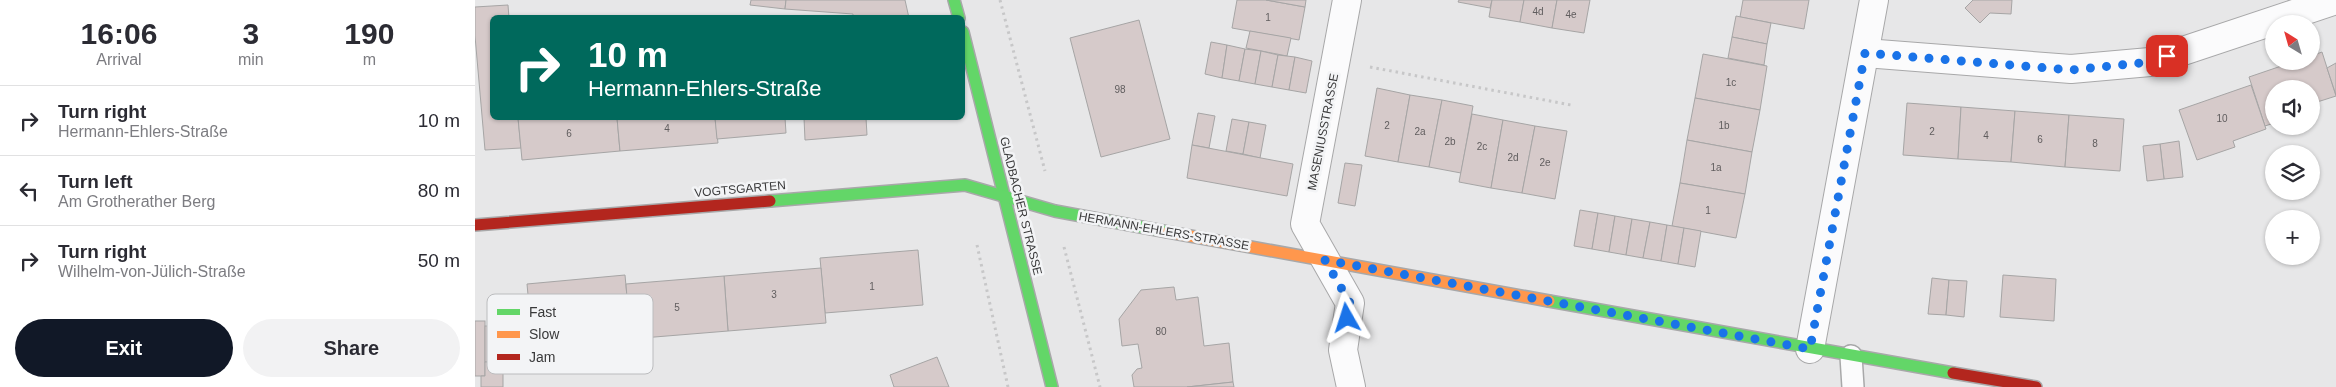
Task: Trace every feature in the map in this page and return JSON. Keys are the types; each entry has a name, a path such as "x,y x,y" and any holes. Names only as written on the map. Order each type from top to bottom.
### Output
{"street":[{"path":"954,0 958,15"},
{"name":"MASENIUSSTRASSE","path":"1325,260 1305,224 1347,0"},
{"path":"1810,349 1874,0"},
{"path":"1865,53 2071,70 2150,62 2336,0"},
{"name":"GLADBACHER STRASSE","path":"965,40 1052,387"},
{"name":"VOGTSGARTEN","path":"475,225 965,185 1005,197"},
{"name":"HERMANN-EHLERS-STRASSE","path":"1005,197 1055,212 1810,349 2036,387"},
{"path":"1325,260 1350,303 1343,350 1351,387"}],"lane":[{"path":"1851,356 1853,387"}],"path":[{"path":"1337,61 1571,105"},
{"path":"977,242 1008,387"}],"building":[{"path":"751,0 786,0 785,9 750,5"},
{"path":"786,0 905,0 908,15 853,15 785,9"},
{"path":"1237,0 1266,0 1305,7 1299,40 1232,28"},
{"path":"1266,0 1306,0 1305,7"},
{"path":"1459,0 1492,0 1490,8 1458,2"},
{"path":"1492,0 1524,0 1520,22 1489,17"},
{"path":"1524,0 1557,0 1552,28 1520,22"},
{"path":"1557,0 1590,0 1584,33 1552,28"},
{"path":"1743,0 1809,0 1804,29 1740,17"},
{"path":"1973,0 2012,0 2011,14 1990,13 1980,23 1965,8"},
{"path":"508,5 509,15 490,15 490,120 518,120 521,148 485,150 475,36 475,7"},
{"path":"1736,16 1771,23 1767,44 1732,37"},
{"path":"1139,20 1170,139 1101,157 1070,38"},
{"path":"1250,31 1291,38 1287,56 1246,48"},
{"path":"1732,37 1767,44 1764,65 1728,58"},
{"path":"1211,42 1227,45 1222,78 1205,74"},
{"path":"1227,45 1245,49 1239,81 1222,78"},
{"path":"1245,49 1261,51 1255,84 1239,81"},
{"path":"1261,51 1278,55 1272,87 1255,84"},
{"path":"2322,52 2336,96 2320,101 2320,80 2265,80 2265,126 2249,77 2270,70 2320,70 2320,53"},
{"path":"1703,54 1767,66 1760,110 1695,98"},
{"path":"1278,55 1295,57 1289,90 1272,87"},
{"path":"1295,57 1312,61 1306,93 1289,90"},
{"path":"2336,63 2336,95 2327,68"},
{"path":"2251,85 2265,129 2233,141 2235,147 2197,160 2179,110"},
{"path":"1377,88 1410,95 1398,162 1365,156"},
{"path":"1410,95 1442,100 1429,167 1398,162"},
{"path":"1695,98 1760,110 1752,152 1687,140"},
{"path":"1442,100 1473,106 1461,173 1429,167"},
{"path":"1907,103 1961,107 1958,159 1903,155"},
{"path":"1961,107 2015,111 2011,162 1958,159"},
{"path":"2015,111 2069,115 2065,167 2011,162"},
{"path":"1198,113 1215,116 1209,148 1192,145"},
{"path":"1472,114 1503,120 1491,188 1459,182"},
{"path":"2069,115 2124,119 2120,171 2065,167"},
{"path":"1232,119 1249,122 1243,154 1226,151"},
{"path":"518,120 617,120 620,151 522,160"},
{"path":"617,120 715,120 718,143 620,151"},
{"path":"715,120 785,120 786,133 717,139"},
{"path":"804,120 866,120 867,135 805,140"},
{"path":"1503,120 1535,126 1522,193 1491,188"},
{"path":"1249,122 1266,125 1260,158 1243,154"},
{"path":"1535,126 1567,131 1555,199 1522,193"},
{"path":"1687,140 1752,152 1745,194 1680,183"},
{"path":"2179,141 2183,177 2164,179 2160,144"},
{"path":"2160,144 2164,179 2147,181 2143,146"},
{"path":"1192,145 1293,164 1287,196 1187,178"},
{"path":"1345,163 1362,165 1355,206 1338,203"},
{"path":"1680,183 1745,194 1736,238 1672,226"},
{"path":"1580,210 1598,213 1592,249 1574,246"},
{"path":"1598,213 1615,216 1609,252 1592,249"},
{"path":"1615,216 1632,219 1626,255 1609,252"},
{"path":"1632,219 1650,222 1643,258 1626,255"},
{"path":"1650,222 1667,225 1661,261 1643,258"},
{"path":"1667,225 1684,228 1678,264 1661,261"},
{"path":"1684,228 1701,231 1695,267 1678,264"},
{"path":"918,250 923,305 825,313 820,258"},
{"path":"821,268 826,323 728,331 724,276"},
{"path":"625,275 627,294 528,294 527,284"},
{"path":"2003,275 2056,279 2054,321 2000,317"},
{"path":"724,276 728,331 653,337 653,294 627,294 626,284"},
{"path":"1932,278 1949,280 1946,315 1928,314"},
{"path":"1949,280 1967,281 1964,317 1946,315"},
{"path":"1174,287 1176,300 1198,297 1204,346 1229,343 1233,382 1187,387 1134,387 1132,375 1137,369 1142,368 1138,344 1122,346 1119,319 1141,290"},
{"path":"475,321 485,321 485,376 475,376"},
{"path":"485,326 487,326 487,362 485,362"},
{"path":"937,357 949,387 894,387 890,375"},
{"path":"485,362 487,362 487,374 503,374 503,387 481,387 481,376 485,376"},
{"path":"1233,382 1234,387 1187,387"}],"traffic: fast":[{"path":"954,0 958,15"},
{"path":"965,40 1052,387"},
{"path":"770,201 965,185 1055,211 1168,232"},
{"path":"1549,301 1953,373"}],"traffic: slow":[{"path":"1168,232 1549,301"}],"traffic: jam":[{"path":"475,225 770,201"},
{"path":"1953,373 2036,387"}],"route":[{"path":"1347,318 1350,303 1325,260 1810,349 1865,53 2071,70 2150,62 2167,56"}]}
